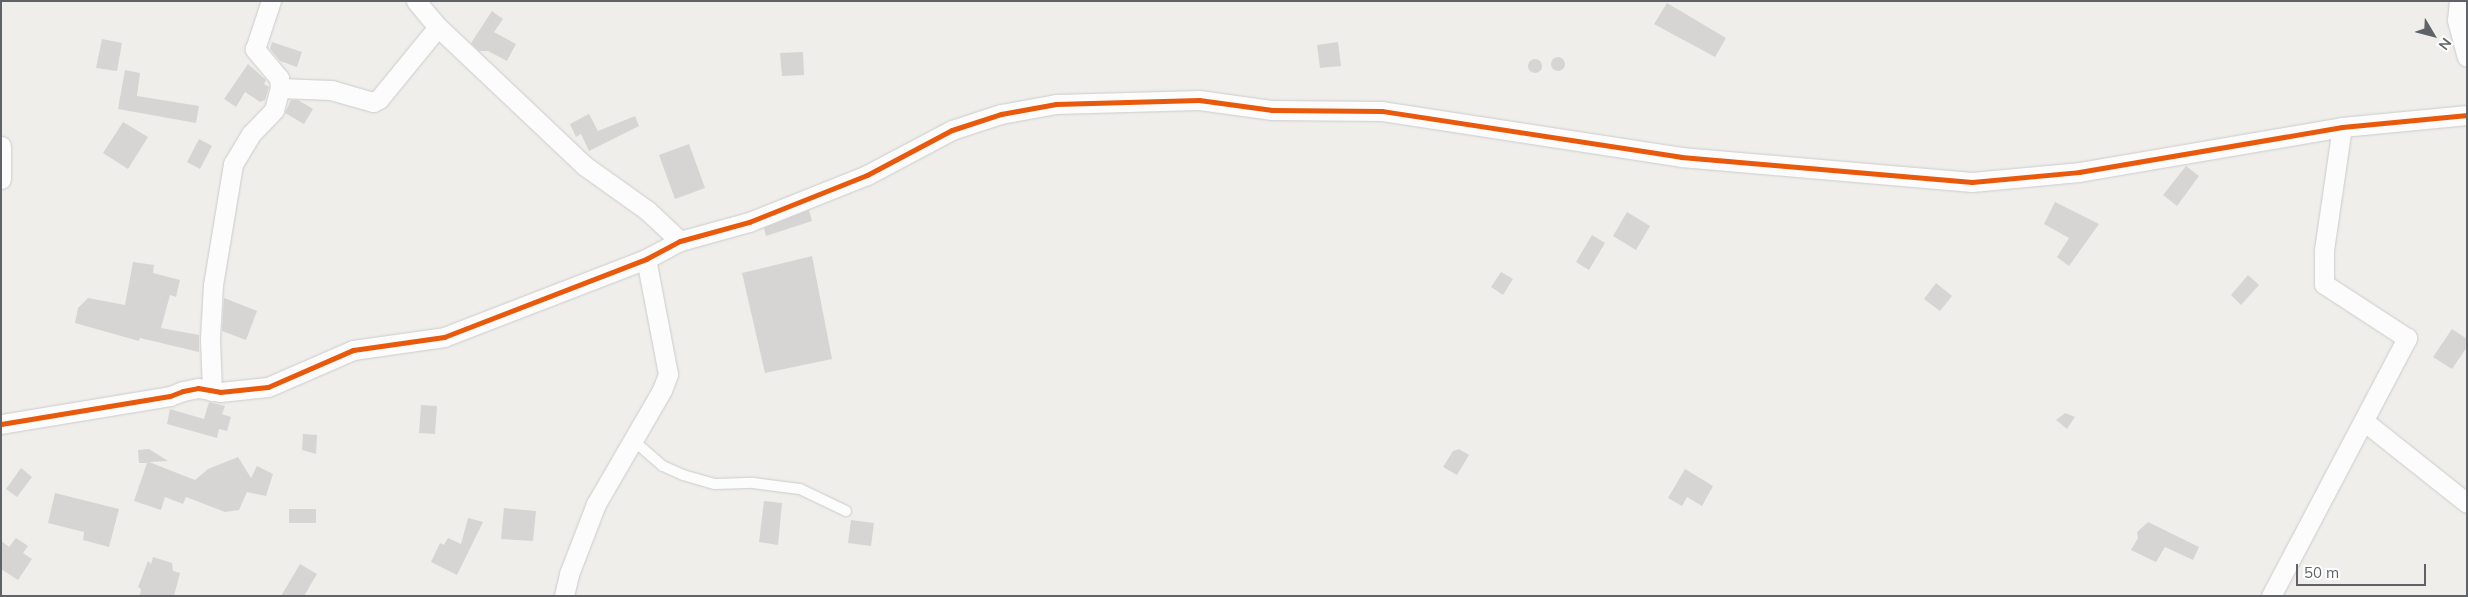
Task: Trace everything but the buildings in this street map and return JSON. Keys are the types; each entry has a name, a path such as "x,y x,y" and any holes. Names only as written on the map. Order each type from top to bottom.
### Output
{"street":[{"path":"212,391 210,338 213,285 233,164 251,134 274,110 280,88 279,78 255,49 271,1"},
{"path":"416,1 438,27 585,166 648,211 680,241"},
{"path":"2460,1 2457,20 2467,57"},
{"path":"280,88 331,90 373,102 379,99 438,27"},
{"path":"1,424 170,396 182,391 268,387 353,350 444,337 646,259 680,241 749,222 867,175 952,130 1001,114 1092,101 1199,100 1272,110 1382,111 1681,157 1972,182 2079,172 2342,127 2467,115"},
{"path":"2271,596 2407,338 2324,284 2324,250 2342,127"},
{"path":"1,146 1,179"},
{"path":"564,596 569,574 596,504 634,441 662,390 668,374 646,259"},
{"path":"2364,422 2467,503"}],"lane":[{"path":"634,441 663,466 683,475 714,484 753,483 800,489 846,511"}],"cycle path":[{"path":"1,424 170,396 198,388 220,392 268,387 353,350 444,337 646,259 680,241 749,222 867,175 952,130 1001,114 1056,104 1199,100 1272,110 1382,111 1681,157 1972,182 2079,172 2342,127 2467,115"}]}
